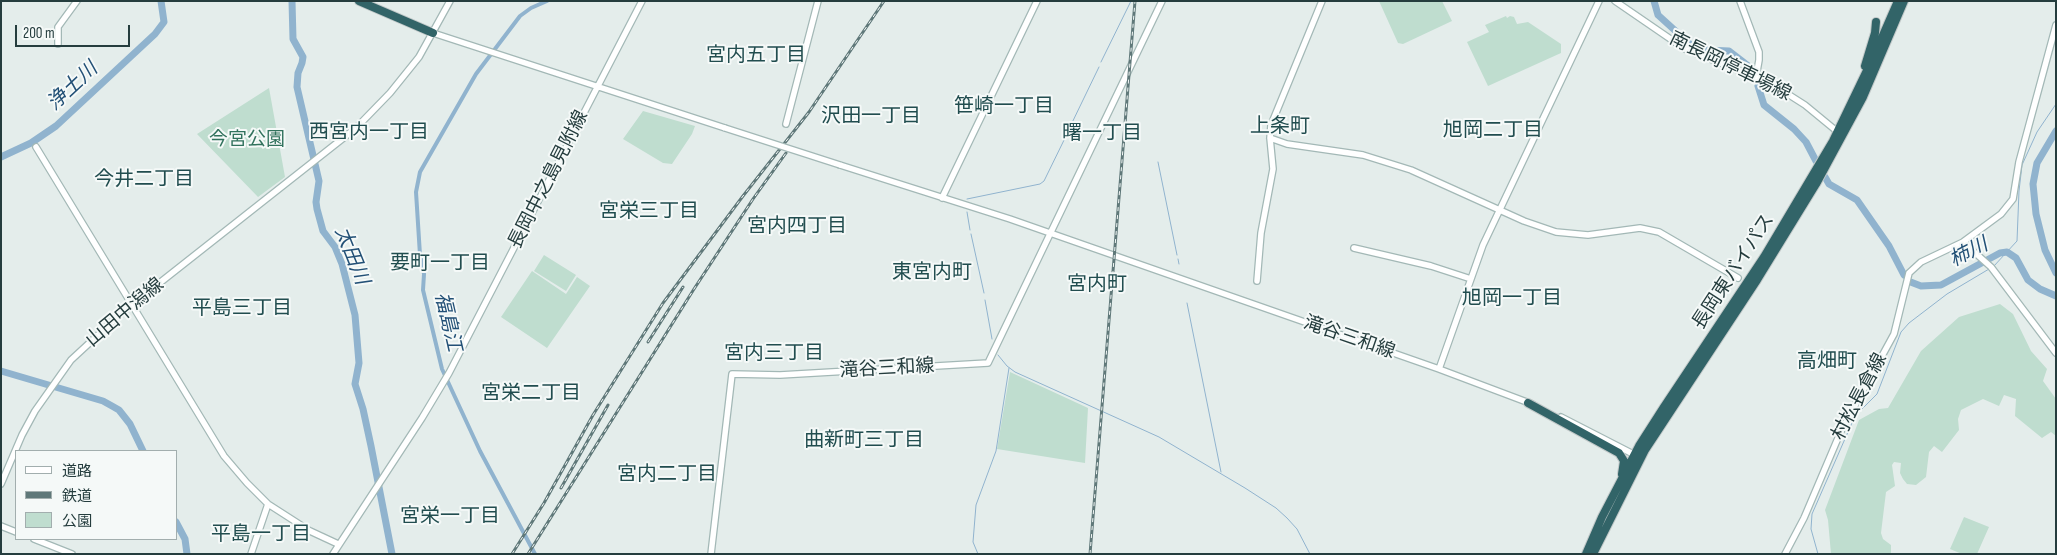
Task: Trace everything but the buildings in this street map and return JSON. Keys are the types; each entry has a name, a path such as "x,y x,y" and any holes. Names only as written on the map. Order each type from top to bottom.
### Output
{"highway":[{"path":"359,1 433,32"},
{"name":"長岡東バイパス","path":"1586,554 1602,517 1638,457 1758,280 1816,184 1898,1"},
{"name":"長岡東バイパス","path":"1840,134 1863,96 1904,1"},
{"path":"1855,94 1875,33 1876,22"},
{"path":"1528,403 1615,450 1623,457 1624,470 1602,517"},
{"name":"長岡東バイパス","path":"1593,554 1638,457"}],"main road":[{"path":"58,44 58,27 77,1"},
{"path":"433,32 450,1"},
{"name":"長岡中之島見附線","path":"338,544 394,462 449,373 642,1"},
{"path":"786,124 818,1"},
{"path":"942,198 1037,1"},
{"path":"1051,234 1162,1"},
{"path":"1257,281 1262,234 1273,169 1270,138 1272,121 1322,1"},
{"path":"1439,369 1470,279 1500,209 1599,1"},
{"name":"南長岡停車場線","path":"1615,1 1676,45 1756,77 1795,99 1840,134"},
{"path":"1740,1 1759,52 1756,77"},
{"name":"村松長倉線","path":"1785,554 1804,518 1841,431 1894,334 1909,274 1921,262 1963,242 2001,214 2013,199 2019,162 2056,25"},
{"name":"滝谷三和線","path":"433,32 1051,234 1439,369 1574,423 1638,457"},
{"name":"山田中潟線","path":"16,450 22,435 48,391 71,360 89,342 133,305 356,128 390,93 419,57 433,32"},
{"path":"1270,138 1287,144 1348,152 1390,163 1431,177 1539,227 1570,234 1603,233 1633,228 1651,229 1676,240 1738,278"},
{"path":"36,148 224,456 268,504 305,528 338,544 333,554"},
{"name":"滝谷三和線","path":"711,554 732,374 780,374 988,363 1051,234"},
{"path":"1963,242 1991,268 2056,353"},
{"path":"1354,248 1431,266 1470,279"},
{"name":"山田中潟線","path":"1,484 15,451"},
{"path":"251,554 268,504"},
{"path":"1,526 15,532"},
{"path":"37,540 72,554"}],"green space":[{"path":"1379,1 1442,1 1452,21 1403,44 1398,43"},
{"path":"1506,16 1507,18 1510,16 1514,17 1517,24 1528,22 1561,44 1561,53 1488,86 1467,42 1489,32 1485,25"},
{"name":"今宮公園","path":"269,88 285,177 258,197 197,134"},
{"path":"643,111 695,126 692,134 672,164 663,163 623,139"},
{"path":"544,255 576,275 566,291 534,271"},
{"path":"532,271 566,294 577,277 590,286 547,348 501,317"},
{"path":"2000,304 2013,314 2031,351 2047,369 2043,381 2056,399 2056,436 2051,432 2042,438 2015,416 2016,399 2004,395 1999,406 1983,399 1961,410 1958,419 1959,430 1942,452 1934,446 1929,452 1926,477 1916,485 1907,484 1903,479 1900,473 1901,463 1894,462 1892,465 1895,486 1886,492 1881,533 1883,539 1891,545 1891,554 1831,554 1828,520 1825,510 1859,420 1879,409 1888,408 1921,351 1959,317"},
{"path":"1010,372 1088,408 1085,463 997,449"},
{"path":"1964,517 1989,527 1977,554 1962,554 1950,549"}],"waterway":[{"name":"浄土川","path":"1,157 31,143 56,126 155,34 164,22 161,1"},
{"name":"太田川","path":"292,1 293,39 303,57 298,73 297,87 319,181 317,209 323,231 335,247 342,264 355,315 359,363 355,384 363,409 392,554"},
{"name":"福島江","path":"535,554 480,451 442,369 423,290 424,274 420,255 416,192 420,172 476,74 520,16 531,8 547,1"},
{"path":"1101,62 1131,1"},
{"name":"柿川","path":"1654,1 1658,15 1691,45 1707,50 1729,51 1751,68"},
{"path":"1069,129 1099,67"},
{"name":"柿川","path":"1758,86 1764,105 1794,129 1806,142 1816,161"},
{"path":"1994,266 2017,241 2022,165 2037,132 2056,104"},
{"path":"2056,131 2037,163 2033,184 2036,214 2045,250 2056,273"},
{"path":"967,199 1040,184 1044,181 1067,134"},
{"path":"1158,162 1177,255"},
{"name":"柿川","path":"1825,177 1829,184 1857,200 1889,246 1904,275"},
{"path":"967,212 970,230"},
{"path":"971,234 984,293"},
{"name":"柿川","path":"1908,281 1921,286 1941,285 2000,253 2007,252 2016,258 2028,280 2040,289 2056,296"},
{"path":"1178,259 1179,264"},
{"path":"1818,554 1811,529 1812,514 1855,416 1877,394 1901,332 1909,323 1947,294 1989,269"},
{"path":"985,300 992,339"},
{"path":"1187,303 1221,472"},
{"path":"998,355 1015,372 1159,437 1245,488 1276,508 1287,518 1297,529 1310,554"},
{"path":"978,554 973,542 976,505 996,451 1009,368"},
{"name":"浄土川","path":"1,371 103,401 112,406 119,410 130,424 143,450"},
{"name":"浄土川","path":"178,526 185,539 187,554"}],"railway":[{"path":"512,554 544,503 593,415 663,303 809,112 884,1"},
{"path":"1090,554 1135,1"},
{"path":"528,554 694,289 753,199 786,153"},
{"path":"648,342 683,287"},
{"path":"561,488 608,405"}],"district":[{"name":"宮内五丁目","path":"756,56"},
{"name":"笹崎一丁目","path":"1004,107"},
{"name":"沢田一丁目","path":"871,117"},
{"name":"上条町","path":"1280,127"},
{"name":"旭岡二丁目","path":"1493,131"},
{"name":"西宮内一丁目","path":"369,133"},
{"name":"曙一丁目","path":"1102,134"},
{"name":"今井二丁目","path":"144,180"},
{"name":"宮栄三丁目","path":"649,212"},
{"name":"宮内四丁目","path":"797,227"},
{"name":"要町一丁目","path":"440,264"},
{"name":"東宮内町","path":"932,273"},
{"name":"宮内町","path":"1097,285"},
{"name":"旭岡一丁目","path":"1512,299"},
{"name":"平島三丁目","path":"242,309"},
{"name":"宮内三丁目","path":"774,354"},
{"name":"高畑町","path":"1827,362"},
{"name":"宮栄二丁目","path":"531,394"},
{"name":"曲新町三丁目","path":"864,441"},
{"name":"宮内二丁目","path":"667,475"},
{"name":"宮栄一丁目","path":"450,517"},
{"name":"平島一丁目","path":"261,535"}]}
